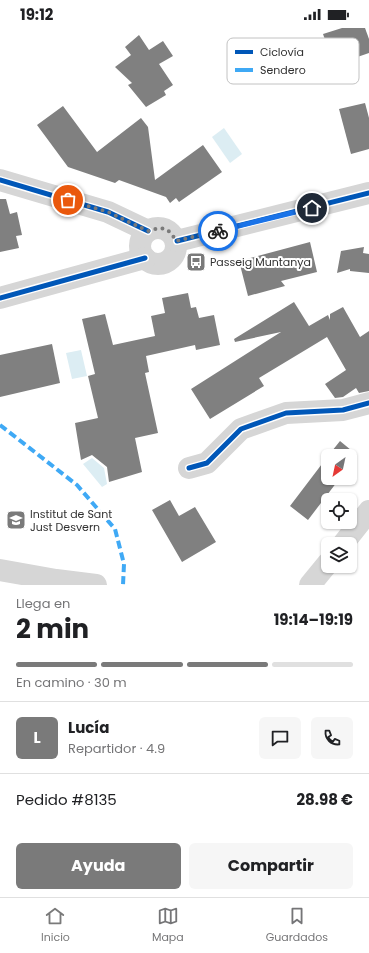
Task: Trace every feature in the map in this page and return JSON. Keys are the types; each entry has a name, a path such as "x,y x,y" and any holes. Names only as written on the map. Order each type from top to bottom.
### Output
{"street":[{"path":"0,180 108,212 148,231"},
{"path":"176,241 369,193"},
{"path":"159,227 170,231 176,241 176,251 171,259 163,264 153,263 145,258 141,251 140,244 143,236 148,231 159,227"},
{"path":"0,298 145,258"},
{"path":"189,468 207,463 241,429 286,413 343,410 369,403"},
{"path":"349,537 369,511"},
{"path":"0,570 20,579 56,580 96,585"},
{"path":"310,585 321,571"}],"shaded area":[{"path":"224,128 242,154 230,163 212,137"},
{"path":"81,350 87,376 72,379 66,353"},
{"path":"92,458 104,468 107,484 102,487 83,464"}],"building":[{"path":"342,28 365,28 369,39 369,53 359,56 359,38 324,38 323,34"},
{"path":"139,35 149,50 163,41 173,56 159,64 173,85 164,91 166,95 146,107 128,85 132,83 115,67 131,55 125,47"},
{"path":"365,103 369,118 369,149 351,154 339,109"},
{"path":"63,106 97,152 141,118 148,127 155,180 203,145 222,172 179,202 176,198 170,203 166,197 119,180 115,183 68,167 37,125"},
{"path":"0,199 6,199 10,214 17,212 22,235 16,236 19,248 0,252"},
{"path":"310,242 317,272 281,281 285,286 248,296 239,261"},
{"path":"364,247 363,253 369,254 369,273 350,271 350,269 337,273 341,251"},
{"path":"188,293 191,308 196,307 199,318 214,315 220,345 196,350 195,345 146,356 149,372 145,373 158,433 135,438 142,472 109,482 107,467 92,455 81,460 75,423 98,418 88,376 95,374 82,319 105,314 113,345 155,336 151,316 165,313 162,298"},
{"path":"294,302 309,326 328,315 330,320 330,314 343,307 360,337 369,331 369,391 359,393 356,388 343,397 335,398 325,384 346,370 327,337 259,378 264,386 210,419 191,389 281,332 235,342 234,339"},
{"path":"52,344 60,383 0,397 0,355"},
{"path":"340,441 350,449 334,449"},
{"path":"321,465 321,485 335,485 329,493 321,493 321,503 308,520 290,506"},
{"path":"170,500 179,516 195,507 216,542 182,562 152,510"}],"marked path":[{"path":"0,425 77,485 115,529 124,564 123,585"}],"cycle path":[{"path":"0,180 108,212 148,231"},
{"path":"177,241 369,193"},
{"path":"0,298 145,258"},
{"path":"189,468 207,463 241,429 286,413 343,410 369,403"}],"way so far":[{"path":"68,200 108,212 148,231 159,227 170,231 176,241 218,231"}],"place":[{"name":"Passeig Muntanya","path":"196,262"},
{"name":"Institut de Sant Just Desvern","path":"16,520"}],"route":[{"path":"218,231 312,208"}]}
